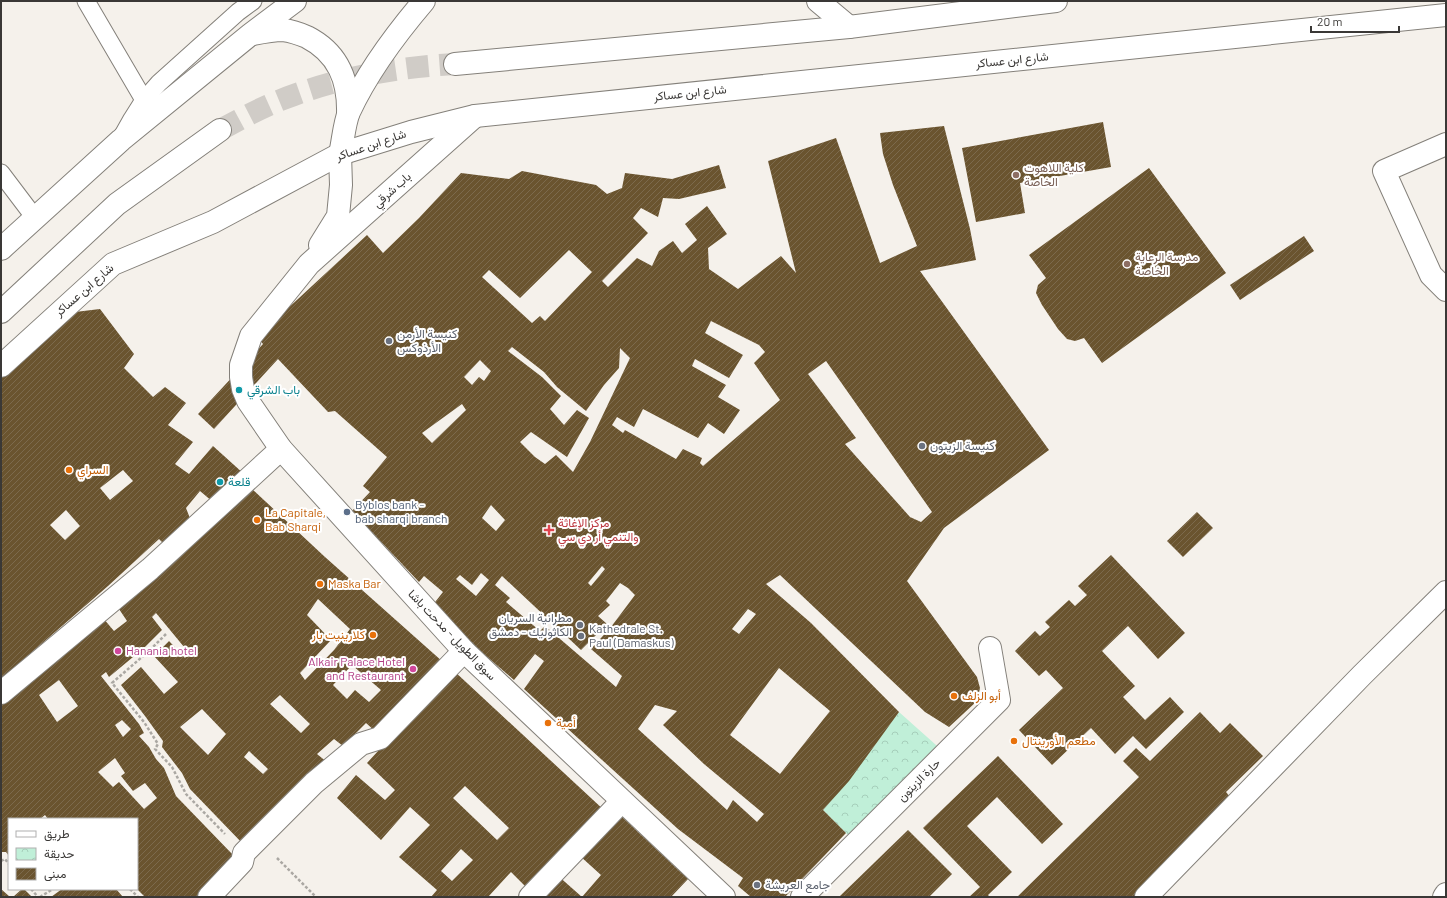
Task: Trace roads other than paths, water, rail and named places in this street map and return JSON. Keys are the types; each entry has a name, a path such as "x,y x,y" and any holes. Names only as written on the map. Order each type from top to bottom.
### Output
{"main road":[{"path":"2,246 121,140 251,34 295,1"},
{"path":"348,114 371,72 396,34 424,1"},
{"path":"818,1 849,27"},
{"path":"455,64 849,27 1056,1"},
{"name":"شارع ابن عساكر","path":"1,366 113,264 213,222 340,154 411,132 475,116 1446,16"},
{"path":"251,34 284,30 300,34 320,45 328,52 339,66 349,97 348,114"},
{"name":"باب شرقي","path":"309,264 338,216 341,185 340,154 348,114"},
{"name":"باب شرقي","path":"250,336 309,264 475,116"},
{"path":"1,312 117,204 220,130"},
{"path":"1446,144 1384,171 1431,275 1446,290"},
{"name":"سوق الطويل - مدحت باشا","path":"250,336 242,365 241,377 243,389 248,401 280,450 464,651 724,897"},
{"path":"1,693 150,569 280,450"},
{"path":"1146,897 1362,675 1446,592"},
{"name":"حارة الزيتون","path":"802,897 999,700 990,648"},
{"path":"209,897 242,862 251,846 314,783 361,744 380,738 464,651"},
{"path":"530,897 622,801"}],"lane":[{"path":"86,1 144,100"},
{"path":"121,140 144,100 165,78 238,12 253,1"},
{"path":"1,173 35,218"}],"tunnel":[{"path":"220,130 275,102 314,88 394,70 455,64"}],"place":[{"name":"كلية اللاهوت الخاصة","path":"1016,175"},
{"name":"مدرسة الرعاية الخاصة","path":"1127,264"},
{"name":"كنيسة الأرمن الأرذوكس","path":"389,341"},
{"name":"باب الشرقي","path":"239,390"},
{"name":"كنيسة الزيتون","path":"922,446"},
{"name":"السراي","path":"69,470"},
{"name":"قلعة","path":"220,482"},
{"name":"Byblos bank - bab sharqi branch","path":"347,512"},
{"name":"La Capitale, Bab Sharqi","path":"257,520"},
{"name":"مركز الإغاثة والتنمي أر دي سي","path":"549,530"},
{"name":"Maska Bar","path":"320,584"},
{"name":"مطرانية السريان الكاثوليك - دمشق","path":"580,625"},
{"name":"كلارينيت بار","path":"373,635"},
{"name":"Kathedrale St. Paul (Damaskus)","path":"581,636"},
{"name":"Hanania hotel","path":"118,651"},
{"name":"Alkair Palace Hotel and Restaurant","path":"413,669"},
{"name":"أبو الزلف","path":"954,696"},
{"name":"أمية","path":"548,723"},
{"name":"مطعم الأورينتال","path":"1014,741"},
{"name":"جامع العريشة","path":"757,885"}]}
